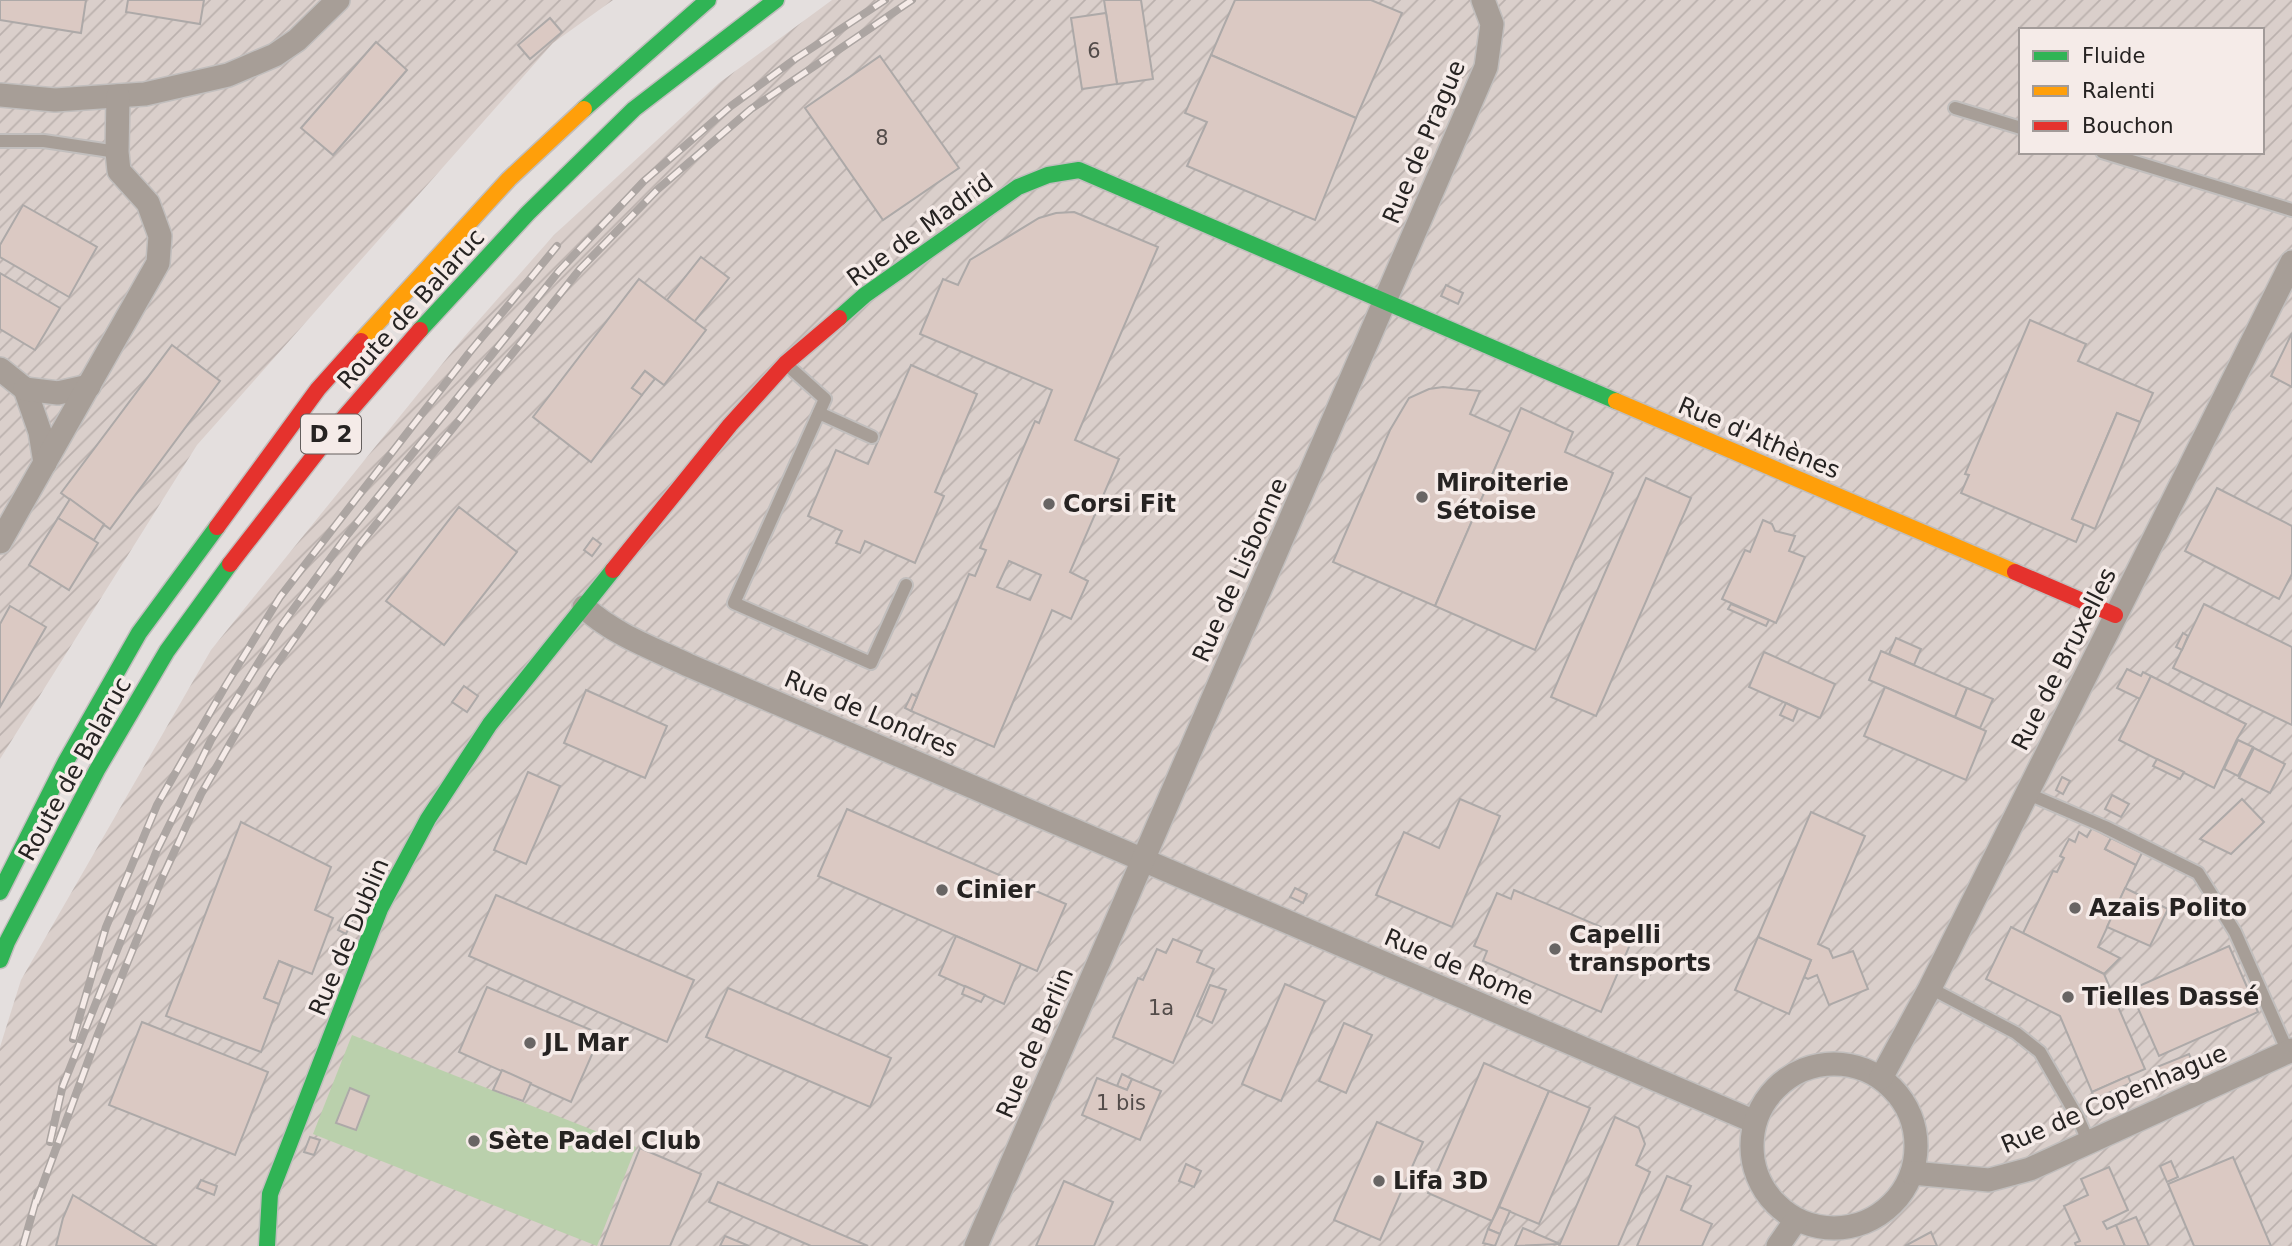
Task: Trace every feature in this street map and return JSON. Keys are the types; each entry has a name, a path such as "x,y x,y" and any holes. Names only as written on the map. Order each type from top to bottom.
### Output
{"street":[{"path":"0,95 55,100 145,94 218,77 252,66 298,40 338,0"},
{"name":"Route de Balaruc","path":"0,892 65,763 139,633 318,389 509,179 608,87 708,0"},
{"name":"Route de Balaruc","path":"0,961 7,942 97,770 167,651 250,537 341,421 430,318 528,213 634,109 776,0"},
{"name":"Rue de Prague","path":"1386,302 1486,67 1492,24 1483,0"},
{"path":"0,542 158,263 160,236 148,203 119,171 118,96"},
{"name":"Rue de Madrid","path":"584,607 730,425 786,363 865,295 1007,195 1045,174 1079,170 1386,302"},
{"name":"Rue de Bruxelles","path":"1881,1078 1930,988 2292,262"},
{"name":"Rue d'Athènes","path":"1386,302 2115,615"},
{"name":"Rue de Lisbonne","path":"1142,860 1386,302"},
{"path":"0,369 25,389 58,393 89,386"},
{"path":"25,389 40,432 45,463"},
{"name":"Rue de Londres","path":"584,607 628,637 688,665 1142,860"},
{"name":"Rue de Dublin","path":"267,1246 270,1194 380,909 428,819 490,723 584,607"},
{"name":"Rue de Rome","path":"1142,860 1755,1122"},
{"name":"Rue de Berlin","path":"976,1246 1142,860"},
{"name":"Rue de Copenhague","path":"1912,1173 1989,1180 2030,1169 2290,1051"},
{"path":"1832,1064 1857,1067 1881,1078 1900,1097 1912,1120 1916,1146 1912,1173 1899,1197 1878,1216 1852,1227 1823,1228 1796,1220 1773,1202 1758,1178 1751,1150 1755,1122 1766,1099 1784,1081 1806,1068 1832,1064"},
{"path":"1778,1246 1796,1220"}],"lane":[{"path":"1955,108 2019,127"},
{"path":"0,141 44,141 117,152"},
{"path":"2109,154 2292,210"},
{"path":"786,363 825,399 734,603 871,663 906,585"},
{"path":"819,413 872,437"},
{"path":"2026,793 2105,827 2197,873 2235,932 2290,1051"},
{"path":"1930,988 2016,1033 2040,1052 2089,1143"}],"shaded area":[{"path":"0,0 613,0 553,43 197,445 0,759"},
{"path":"832,0 2292,0 2292,1246 0,1246 0,1047 21,980 211,650 464,337 554,235 719,83"}],"green space":[{"name":"Sète Padel Club","path":"352,1035 636,1147 597,1246 313,1134"}],"building":[{"path":"0,0 86,0 81,33 0,20"},
{"path":"128,0 204,0 200,24 126,12"},
{"path":"1104,0 1141,0 1153,79 1117,84"},
{"path":"1235,0 1371,0 1402,13 1356,118 1211,55"},
{"path":"1106,13 1117,84 1082,89 1071,18"},
{"path":"550,18 562,32 530,59 518,45"},
{"path":"376,42 407,70 333,155 301,128"},
{"path":"1211,55 1356,118 1315,220 1187,166 1207,122 1185,113"},
{"path":"880,56 959,168 883,220 805,108"},
{"path":"23,205 97,247 69,297 0,257 0,245"},
{"name":"Corsi Fit","path":"1074,212 1158,247 1075,440 1119,459 1070,572 1088,581 1071,619 1052,610 994,747 911,711 969,574 975,576 986,550 980,548 1035,421 1039,423 1052,390 920,334 943,279 958,285 970,260 1039,218","holes":["1009,561 1041,575 1030,600 997,587"]},
{"path":"701,257 729,278 694,322 667,300"},
{"path":"0,273 60,308 35,350 0,329"},
{"path":"639,279 706,330 664,385 645,371 632,388 642,395 591,462 533,417"},
{"path":"1446,285 1463,293 1458,304 1441,296"},
{"path":"2030,320 2086,344 2078,361 2153,393 2140,422 2117,413 2072,519 2084,524 2076,542 1961,493 1969,475 1965,474"},
{"path":"2292,333 2292,387 2271,376"},
{"path":"172,345 220,381 110,529 61,493"},
{"path":"911,365 977,394 935,492 944,496 915,563 865,541 860,553 836,543 842,531 808,516 836,450 868,464"},
{"path":"645,371 655,379 642,395 632,388"},
{"name":"Miroiterie Sétoise","path":"1443,387 1480,391 1470,414 1511,432 1435,606 1333,562 1390,430 1409,398 1429,389"},
{"path":"1521,408 1573,432 1565,452 1613,473 1535,650 1435,606"},
{"path":"2117,413 2140,422 2095,529 2072,519"},
{"path":"1646,478 1691,498 1596,716 1551,697"},
{"path":"2217,488 2292,526 2292,574 2279,599 2185,551"},
{"path":"70,499 104,524 94,540 58,518"},
{"path":"459,507 517,552 444,645 386,601"},
{"path":"58,518 98,543 69,590 29,565"},
{"path":"1763,520 1772,524 1775,531 1795,536 1789,551 1805,557 1776,623 1722,599 1745,550 1750,552"},
{"path":"593,538 601,544 592,556 584,550"},
{"path":"1731,604 1769,620 1766,626 1728,609"},
{"path":"2204,604 2292,647 2292,725 2173,668"},
{"path":"10,606 46,627 0,707 0,624"},
{"path":"2183,633 2188,636 2182,650 2176,647"},
{"path":"1896,638 1921,649 1914,665 1889,654"},
{"path":"1881,651 1967,688 1955,717 1869,680"},
{"path":"1764,652 1835,684 1820,718 1749,687"},
{"path":"2127,669 2141,676 2143,672 2151,676 2140,699 2117,688"},
{"path":"2151,676 2246,724 2214,788 2119,740"},
{"path":"464,686 478,696 467,712 452,702"},
{"path":"1885,687 1986,731 1966,780 1864,736"},
{"path":"1967,688 1993,699 1980,728 1955,717"},
{"path":"586,690 667,726 645,778 564,743"},
{"path":"912,694 917,697 911,711 905,708"},
{"path":"1786,703 1798,709 1793,721 1780,715"},
{"path":"2238,740 2253,747 2238,776 2224,769"},
{"path":"2254,748 2285,764 2270,793 2239,778"},
{"path":"2157,759 2184,772 2180,779 2153,766"},
{"path":"528,772 560,786 526,864 494,850"},
{"path":"2062,777 2070,781 2063,794 2056,790"},
{"path":"2112,795 2129,804 2121,817 2105,809"},
{"path":"1460,799 1500,816 1452,927 1376,895 1404,832 1439,848"},
{"path":"2242,799 2264,822 2231,854 2200,839"},
{"name":"Cinier","path":"847,809 1066,904 1037,971 818,876"},
{"path":"1811,812 1865,836 1818,944 1829,949 1833,958 1853,951 1868,989 1829,1005 1817,975 1808,979 1804,977 1811,960 1758,937"},
{"path":"241,822 331,867 315,910 333,918 312,974 279,961 264,998 279,1004 261,1052 166,1016"},
{"name":"Azais Polito","path":"2092,828 2111,838 2105,849 2136,865 2098,947 2120,958 2104,974 2023,933 2053,871 2057,872 2064,858 2060,856 2069,839 2075,842 2079,832 2087,837"},
{"path":"2111,838 2142,853 2136,865 2105,849"},
{"path":"1295,888 1307,894 1303,903 1290,897"},
{"path":"2125,888 2168,909 2150,946 2107,927"},
{"name":"Capelli transports","path":"1514,890 1632,940 1601,1012 1483,961 1487,951 1474,946 1497,893 1511,899"},
{"path":"496,895 694,980 667,1042 469,956"},
{"path":"344,917 352,921 346,934 338,930"},
{"name":"Tielles Dassé","path":"2011,927 2104,974 2145,1069 2092,1092 2060,1016 1986,979"},
{"path":"956,936 1021,964 1004,1004 939,975"},
{"path":"1758,937 1811,960 1789,1014 1735,990"},
{"path":"1173,939 1202,951 1197,962 1214,969 1173,1063 1113,1037 1138,978 1143,980 1157,949 1166,953"},
{"path":"2229,946 2258,1012 2159,1056 2130,990"},
{"path":"279,961 293,967 279,1004 264,998"},
{"path":"1285,984 1325,1001 1281,1101 1242,1084"},
{"path":"1210,985 1226,990 1212,1023 1197,1016"},
{"path":"965,986 985,995 981,1002 962,994"},
{"name":"JL Mar","path":"487,987 601,1034 571,1102 459,1052"},
{"path":"728,988 891,1058 870,1107 706,1037"},
{"path":"142,1022 268,1072 235,1155 109,1105"},
{"path":"1344,1023 1372,1035 1346,1093 1319,1081"},
{"path":"2189,1054 2195,1068 2158,1083 2152,1069"},
{"path":"1484,1063 1549,1091 1492,1221 1428,1193"},
{"path":"502,1070 531,1083 523,1101 493,1090"},
{"path":"1122,1074 1132,1079 1127,1090 1117,1086"},
{"path":"2128,1076 2131,1083 2095,1099 2092,1092"},
{"path":"1097,1078 1127,1090 1132,1079 1161,1091 1140,1140 1082,1115"},
{"path":"350,1088 369,1096 356,1130 336,1123"},
{"path":"1549,1091 1590,1108 1539,1224 1499,1207"},
{"path":"1615,1117 1639,1128 1645,1144 1636,1165 1650,1172 1618,1246 1559,1246"},
{"name":"Lifa 3D","path":"1377,1122 1423,1142 1380,1240 1334,1220"},
{"path":"310,1137 320,1140 314,1155 304,1152"},
{"path":"640,1148 701,1174 670,1246 601,1246"},
{"path":"2233,1157 2271,1246 2194,1246 2168,1184"},
{"path":"2171,1161 2178,1177 2167,1182 2160,1166"},
{"path":"1186,1164 1201,1171 1194,1187 1179,1181"},
{"path":"2109,1167 2128,1210 2103,1222 2107,1229 2116,1225 2125,1246 2076,1246 2075,1243 2080,1241 2064,1206 2088,1195 2081,1179"},
{"path":"1667,1176 1691,1186 1681,1210 1712,1224 1702,1246 1637,1246"},
{"path":"201,1180 217,1186 214,1195 197,1188"},
{"path":"1064,1181 1113,1202 1094,1246 1036,1246"},
{"path":"718,1182 868,1246 811,1246 709,1202"},
{"path":"73,1195 156,1246 56,1246 63,1218"},
{"path":"1499,1207 1510,1211 1500,1234 1488,1229"},
{"path":"2136,1217 2149,1246 2125,1246 2116,1225"},
{"path":"1523,1228 1560,1244 1515,1246"},
{"path":"1488,1229 1500,1234 1495,1246 1483,1243"},
{"path":"1931,1232 1937,1246 1905,1246"},
{"path":"725,1236 749,1246 720,1246"}],"railway":[{"path":"62,1088 157,850 211,740 281,626 348,534 559,271 644,181 731,106 795,59 885,0"},
{"path":"36,1203 98,1034 163,876 201,794 270,674 361,543 580,269 658,189 751,109 912,0"},
{"path":"73,1039 106,927 157,805 226,685 280,597 469,353 557,246"},
{"path":"50,1142 64,1080"},
{"path":"23,1246 38,1193"}],"traffic: fast":[{"path":"584,109 708,0"},
{"path":"420,330 528,213 634,109 776,0"},
{"path":"839,318 865,295 1018,187 1048,175 1079,170 1616,401"},
{"path":"0,892 65,763 139,633 217,527"},
{"path":"0,960 97,770 167,651 230,564"},
{"path":"267,1246 270,1194 380,909 428,819 490,724 613,570"}],"traffic: slow":[{"path":"361,341 509,179 584,109"},
{"path":"1616,401 2015,572"}],"traffic: jam":[{"path":"613,570 730,425 786,363 839,318"},
{"path":"230,564 341,421 420,330"},
{"path":"217,527 318,389 361,341"},
{"path":"2015,572 2115,615"}],"place":[{"name":"Miroiterie Sétoise","path":"1422,497"},
{"name":"Corsi Fit","path":"1049,504"},
{"name":"Cinier","path":"942,890"},
{"name":"Azais Polito","path":"2075,908"},
{"name":"Capelli transports","path":"1555,949"},
{"name":"Tielles Dassé","path":"2068,997"},
{"name":"JL Mar","path":"530,1043"},
{"name":"Sète Padel Club","path":"474,1141"},
{"name":"Lifa 3D","path":"1379,1181"}]}
